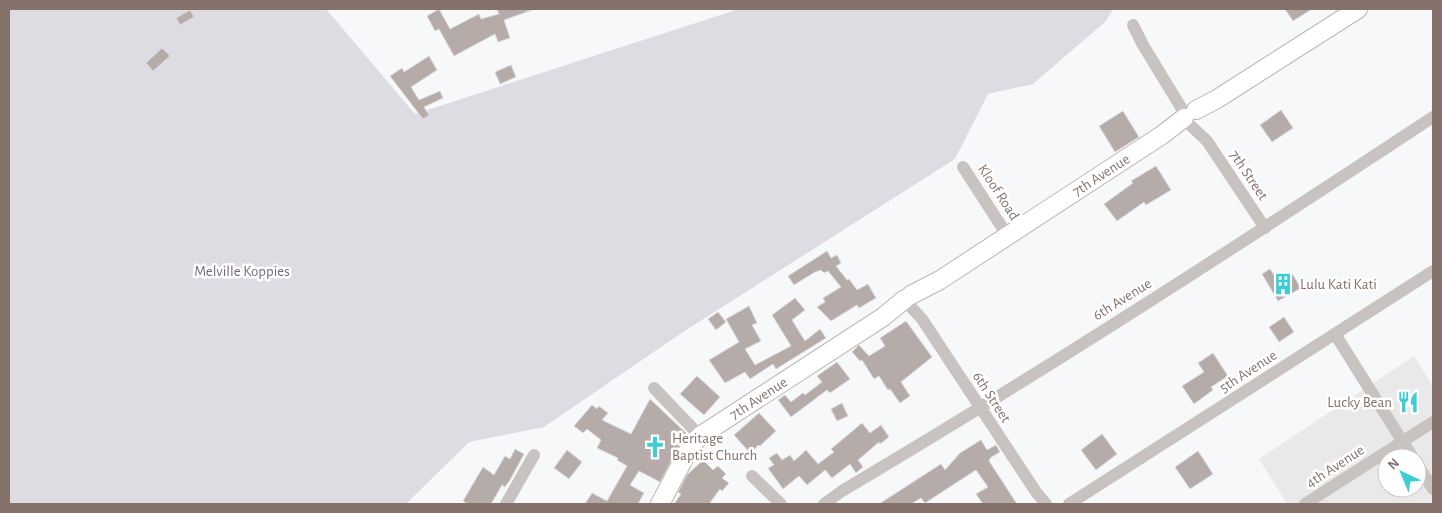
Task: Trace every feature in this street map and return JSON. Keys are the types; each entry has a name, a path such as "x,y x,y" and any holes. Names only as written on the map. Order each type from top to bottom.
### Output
{"street":[{"name":"7th Avenue","path":"660,504 690,447 700,436 883,317 912,304 940,280 1007,235 1358,9"},
{"name":"7th Street","path":"1133,25 1154,66 1191,117 1265,228"},
{"name":"6th Avenue","path":"824,504 842,491 980,410 1265,228 1433,117"},
{"name":"Kloof Road","path":"963,167 1007,235"},
{"name":"5th Avenue","path":"1068,504 1077,501 1433,271"},
{"name":"6th Street","path":"912,304 1038,498 1046,504"},
{"path":"1335,334 1406,448"},
{"path":"654,388 700,436"},
{"name":"4th Avenue","path":"1305,504 1433,422"},
{"path":"506,504 534,454"},
{"path":"752,476 782,504"}],"shaded area":[{"path":"1414,356 1433,386 1433,504 1287,504 1259,459"}],"green space":[{"name":"Melville Koppies","path":"9,9 326,9 415,114 739,9 1113,9 1106,21 1033,84 988,94 955,159 683,332 544,427 469,442 406,504 9,504"}],"building":[{"path":"439,9 450,29 479,14 481,19 499,14 497,9 532,10 504,20 510,38 498,42 495,34 454,56 439,29 435,31 427,16"},
{"path":"1285,9 1312,9 1293,21"},
{"path":"190,10 194,17 180,25 176,18"},
{"path":"162,48 170,56 153,71 146,63"},
{"path":"429,56 437,70 411,87 419,100 440,91 443,98 424,107 429,115 423,119 390,76 402,68 404,72"},
{"path":"511,65 516,77 500,84 495,72"},
{"path":"1281,110 1293,128 1272,142 1260,125"},
{"path":"1123,111 1139,137 1115,152 1099,126"},
{"path":"1156,166 1171,190 1146,205 1144,202 1117,221 1104,204 1133,183 1131,181"},
{"path":"827,251 831,258 837,255 841,263 836,266 857,290 868,284 876,298 859,308 857,305 831,321 817,307 825,302 823,298 841,287 828,271 824,273 821,270 815,272 794,285 788,276"},
{"name":"Lulu Kati Kati","path":"1270,269 1277,279 1291,272 1301,288 1278,301 1262,274"},
{"path":"795,298 805,310 792,320 805,341 820,329 826,338 776,369 773,364 750,379 745,372 725,383 709,360 739,342 726,319 749,306 757,323 752,325 761,341 745,349 755,365 791,346 772,315"},
{"path":"718,312 726,322 716,330 708,319"},
{"path":"1284,317 1294,332 1279,342 1269,327"},
{"path":"906,321 932,357 901,382 910,396 900,403 879,376 874,379 862,360 860,361 852,352 859,345 869,356 885,346 880,338"},
{"path":"1213,353 1228,376 1211,387 1213,390 1194,404 1182,386 1204,372 1198,363"},
{"path":"837,362 850,379 830,393 827,390 791,417 778,400 785,395 791,402 803,393 805,395 822,382 817,376"},
{"path":"697,376 720,397 704,415 680,394"},
{"path":"650,399 687,434 660,482 639,471 630,485 644,493 638,504 585,504 592,493 607,501 627,466 617,460 618,458 597,448 601,440 587,429 583,433 574,426 592,405 597,409 599,406 608,413 602,420 631,434"},
{"path":"842,403 848,416 837,421 831,409"},
{"path":"759,413 776,431 760,446 758,445 751,454 734,435"},
{"path":"862,423 870,433 881,425 889,437 880,444 879,442 858,460 863,467 856,473 850,464 832,478 825,470 807,485 799,476 783,489 768,468 774,465 769,458 777,453 782,460 790,455 794,461 806,450 818,464 834,452 831,449"},
{"path":"1102,434 1117,454 1096,470 1081,450"},
{"path":"981,440 987,450 996,445 1000,452 990,458 989,461 1017,504 983,504 976,494 988,487 976,470 925,503 921,498 911,504 879,504 941,464 945,470 960,453"},
{"path":"515,449 524,454 510,480 505,487 502,485 491,504 468,504 463,501 483,467 494,475 505,456 510,459"},
{"path":"567,450 582,462 569,479 554,468"},
{"path":"1198,451 1213,474 1190,489 1175,467"},
{"path":"703,460 713,470 718,466 726,474 722,478 729,483 722,491 720,489 709,504 674,504 681,494 678,492 687,475"}],"place":[{"name":"Lulu Kati Kati","path":"1283,284"},
{"name":"Lucky Bean","path":"1408,402"},
{"name":"Heritage Baptist Church","path":"655,447"}]}
